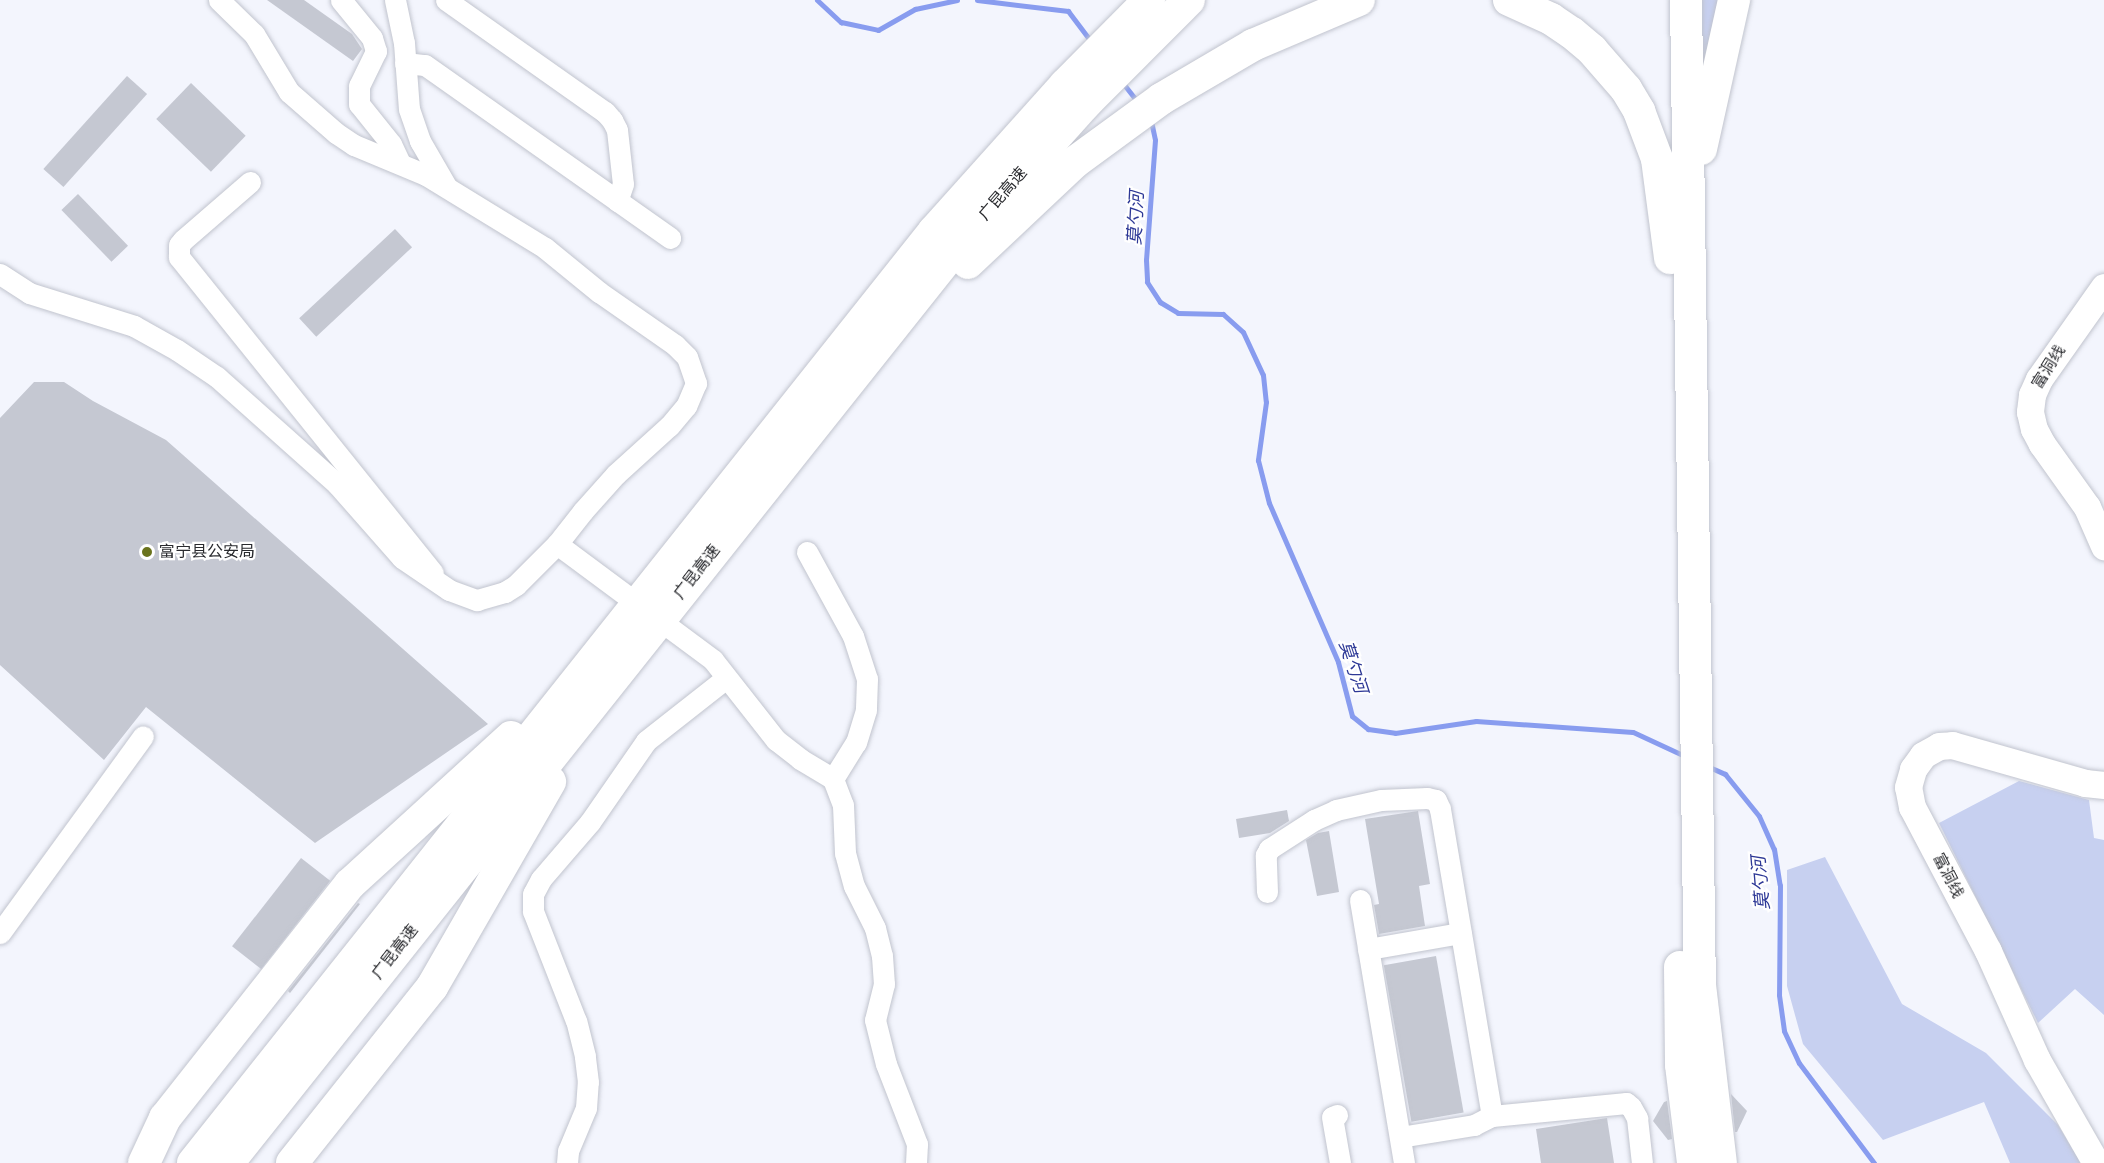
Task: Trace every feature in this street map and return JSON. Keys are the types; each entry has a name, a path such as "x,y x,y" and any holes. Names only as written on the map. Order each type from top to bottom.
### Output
{"highway":[{"name":"广昆高速","path":"228,1163 593,680 711,554 945,256 1035,117 1149,0"},
{"name":"广昆高速","path":"193,1163 945,256 1085,104 1189,0"},
{"path":"945,256 1043,190 1117,129 1206,71 1277,34 1359,0"},
{"path":"1509,0 1551,19 1572,33 1592,50 1626,89 1639,111 1657,159 1680,257"},
{"path":"1666,0 1680,257"},
{"path":"1686,0 1680,257 1688,826 1681,1065 1693,1163"},
{"path":"1680,257 1734,0"},
{"path":"144,1163 165,1118 350,884 593,680"},
{"path":"292,1163 432,987 593,680"},
{"path":"1688,826 1700,985 1721,1163"}],"main road":[{"name":"富洞线","path":"2104,288 2039,379 2032,395 2030,412 2034,429 2042,444 2083,499 2104,546"},
{"name":"富洞线","path":"2096,1163 2037,1060 1988,951 1912,807 1908,787 1913,770 1923,755 1938,746 1952,745 2085,783 2104,785"}],"street":[{"path":"0,274 29,293 134,326 177,350 217,377 337,484 402,558 435,582 462,597 477,600 492,597 516,585 557,544 610,482 669,426 686,405 694,391 695,374 687,357 675,345 599,292 545,248 448,189 400,163 354,145 302,106 277,77 254,34 219,0"},
{"path":"341,0 372,38 376,51 359,86 359,104 391,144 400,163"},
{"path":"395,0 404,43 409,109 420,141 448,189"},
{"path":"446,0 605,112 612,120 617,130 623,184 618,201"},
{"path":"405,63 425,65 670,238"},
{"path":"250,182 183,240 179,245 179,257 432,570 435,582"},
{"path":"557,544 703,651 776,740 800,759 833,779 843,805 845,853 854,886 875,928 882,956 884,984 875,1020 886,1064 917,1144 916,1163"},
{"path":"807,552 853,636 867,679 866,710 859,731 833,779"},
{"path":"567,1163 568,1151 586,1108 588,1082 585,1056 576,1021 533,910 533,894 541,879 590,822 646,741 726,678"},
{"path":"0,933 143,736"},
{"path":"1267,892 1266,855 1269,849 1314,820 1336,810 1381,800 1436,800 1440,809 1492,1116"},
{"path":"1360,900 1404,1163"},
{"path":"1368,949 1461,933"},
{"path":"1400,1137 1474,1125 1492,1116 1626,1103 1637,1118 1641,1163"},
{"path":"1337,1115 1332,1116 1340,1163"}],"shaded area":[{"path":"1692,0 1718,0 1699,84"},
{"path":"2019,781 2089,800 2094,838 2104,840 2104,1015 2075,989 2038,1023 1939,823"},
{"path":"1825,857 1902,1004 1986,1053 2058,1125 2081,1163 2010,1163 1984,1102 1883,1140 1803,1044 1787,986 1787,870"}],"building":[{"path":"267,0 304,0 352,34 362,49 353,61"},
{"path":"127,76 147,94 63,187 43,169"},
{"path":"191,83 246,136 211,172 156,119"},
{"path":"78,194 128,246 111,262 61,210"},
{"path":"395,229 412,247 316,337 299,318"},
{"name":"富宁县公安局","path":"34,382 64,382 93,401 166,440 488,724 315,843 146,707 104,760 0,665 0,418"},
{"path":"1287,810 1289,821 1270,833 1239,838 1236,819"},
{"path":"1418,811 1430,884 1419,886 1425,926 1379,934 1374,905 1379,904 1365,819"},
{"path":"1329,831 1339,892 1317,896 1306,840 1318,833"},
{"path":"301,858 330,881 261,969 232,946"},
{"path":"358,903 360,904 290,993 288,991"},
{"path":"1436,956 1464,1113 1411,1122 1384,965"},
{"path":"1731,1094 1747,1111 1737,1132 1735,1132"},
{"path":"1667,1101 1672,1139 1668,1140 1653,1121 1664,1102"},
{"path":"1607,1118 1614,1163 1541,1163 1536,1129"}],"waterway":[{"name":"莫勺河","path":"817,0 841,22 878,30 915,9 957,0"},
{"name":"莫勺河","path":"977,0 1068,11 1093,44"},
{"name":"莫勺河","path":"1122,82 1139,104"},
{"name":"莫勺河","path":"1151,121 1155,140 1146,260 1147,282 1160,302 1178,313 1223,314 1243,332 1263,375 1266,402 1258,460 1269,503 1338,662 1352,716 1368,729 1395,733 1476,721 1633,732 1687,757"},
{"name":"莫勺河","path":"1707,766 1725,774 1759,816 1774,849 1780,885 1779,995 1784,1031 1799,1063 1874,1163"}],"place":[{"name":"富宁县公安局","path":"147,552"}]}
